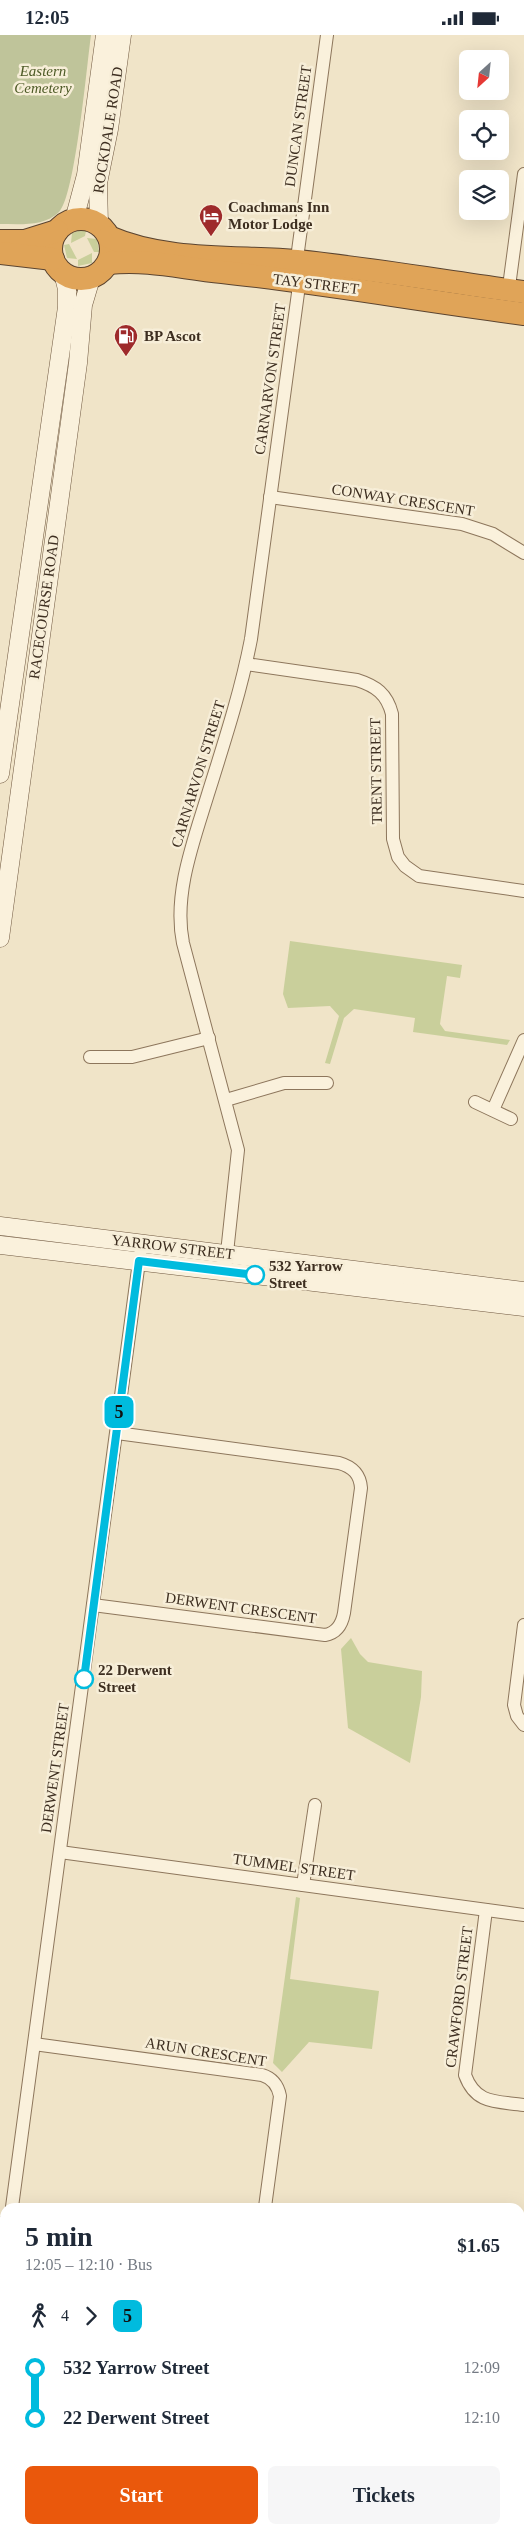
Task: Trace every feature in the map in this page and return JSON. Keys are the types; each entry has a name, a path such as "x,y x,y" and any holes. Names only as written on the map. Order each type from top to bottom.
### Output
{"highway":[{"path":"0,241 25,241 87,219 104,231 111,250 108,263 101,272 90,278 76,279 58,266 0,253"},
{"path":"58,266 51,245 65,226"},
{"name":"TAY STREET","path":"104,231 127,245 298,271 515,313"},
{"name":"TAY STREET","path":"108,263 149,261 215,272 298,271 516,291"}],"street":[{"name":"ROCKDALE ROAD","path":"65,226 86,175 105,35"},
{"name":"ROCKDALE ROAD","path":"104,231 98,183 109,129 122,35"},
{"name":"DUNCAN STREET","path":"298,271 327,35"},
{"path":"515,313 524,174"},
{"name":"RACECOURSE ROAD","path":"0,774 67,307 67,289 58,266"},
{"name":"CARNARVON STREET","path":"225,1271 238,1158 226,1100 184,943 181,909 194,839 246,664 270,497 298,271"},
{"name":"RACECOURSE ROAD","path":"0,932 78,363 82,316 90,278"},
{"name":"CONWAY CRESCENT","path":"270,497 462,524 494,534 524,553"},
{"name":"TRENT STREET","path":"246,664 357,680 380,690 386,698 392,714 393,839 398,857 419,876 524,891"},
{"path":"90,1057 132,1057 209,1038"},
{"path":"493,1110 524,1040"},
{"path":"226,1100 284,1083 327,1083"},
{"path":"475,1103 511,1119"},
{"name":"YARROW STREET","path":"0,1226 140,1252 225,1271 524,1307"},
{"name":"YARROW STREET","path":"0,1245 227,1254 524,1291"},
{"name":"DERWENT STREET","path":"13,2203 140,1252"},
{"name":"DERWENT CRESCENT","path":"93,1605 325,1635 336,1631 344,1613 361,1488 361,1481 354,1469 339,1463 116,1433"},
{"path":"524,1625 514,1705 517,1716 524,1725"},
{"path":"303,1885 315,1805"},
{"name":"TUMMEL STREET","path":"60,1852 524,1915"},
{"name":"CRAWFORD STREET","path":"486,1910 465,2075 472,2091 479,2097 524,2105"},
{"name":"ARUN CRESCENT","path":"34,2044 262,2075 270,2079 278,2088 280,2096 266,2203"}],"green space":[{"name":"Eastern Cemetery","path":"0,35 91,35 80,129 65,201 59,212 53,217 39,222 0,224"},
{"path":"86,231 85,236 71,243 72,233"},
{"path":"87,238 97,239 99,252 94,252"},
{"path":"69,244 77,259 67,258 64,245"},
{"path":"92,253 92,263 78,266 78,260"},
{"path":"290,941 462,965 460,978 447,976 440,1024 445,1031 510,1040 507,1045 413,1032 415,1018 354,1009 344,1018 330,1064 325,1063 339,1016 330,1006 288,1008 283,994"},
{"path":"351,1638 360,1654 368,1662 422,1671 421,1697 410,1763 348,1728 341,1649"},
{"path":"296,1897 300,1898 290,1979 379,1991 372,2049 309,2042 282,2072 273,2063"}],"bus line":[{"name":"5","path":"84,1679 139,1261 255,1275"}],"place":[{"name":"Coachmans Inn Motor Lodge","path":"211,237"},
{"name":"BP Ascot","path":"126,357"},
{"name":"532 Yarrow Street","path":"255,1275"},
{"name":"22 Derwent Street","path":"84,1679"}]}
